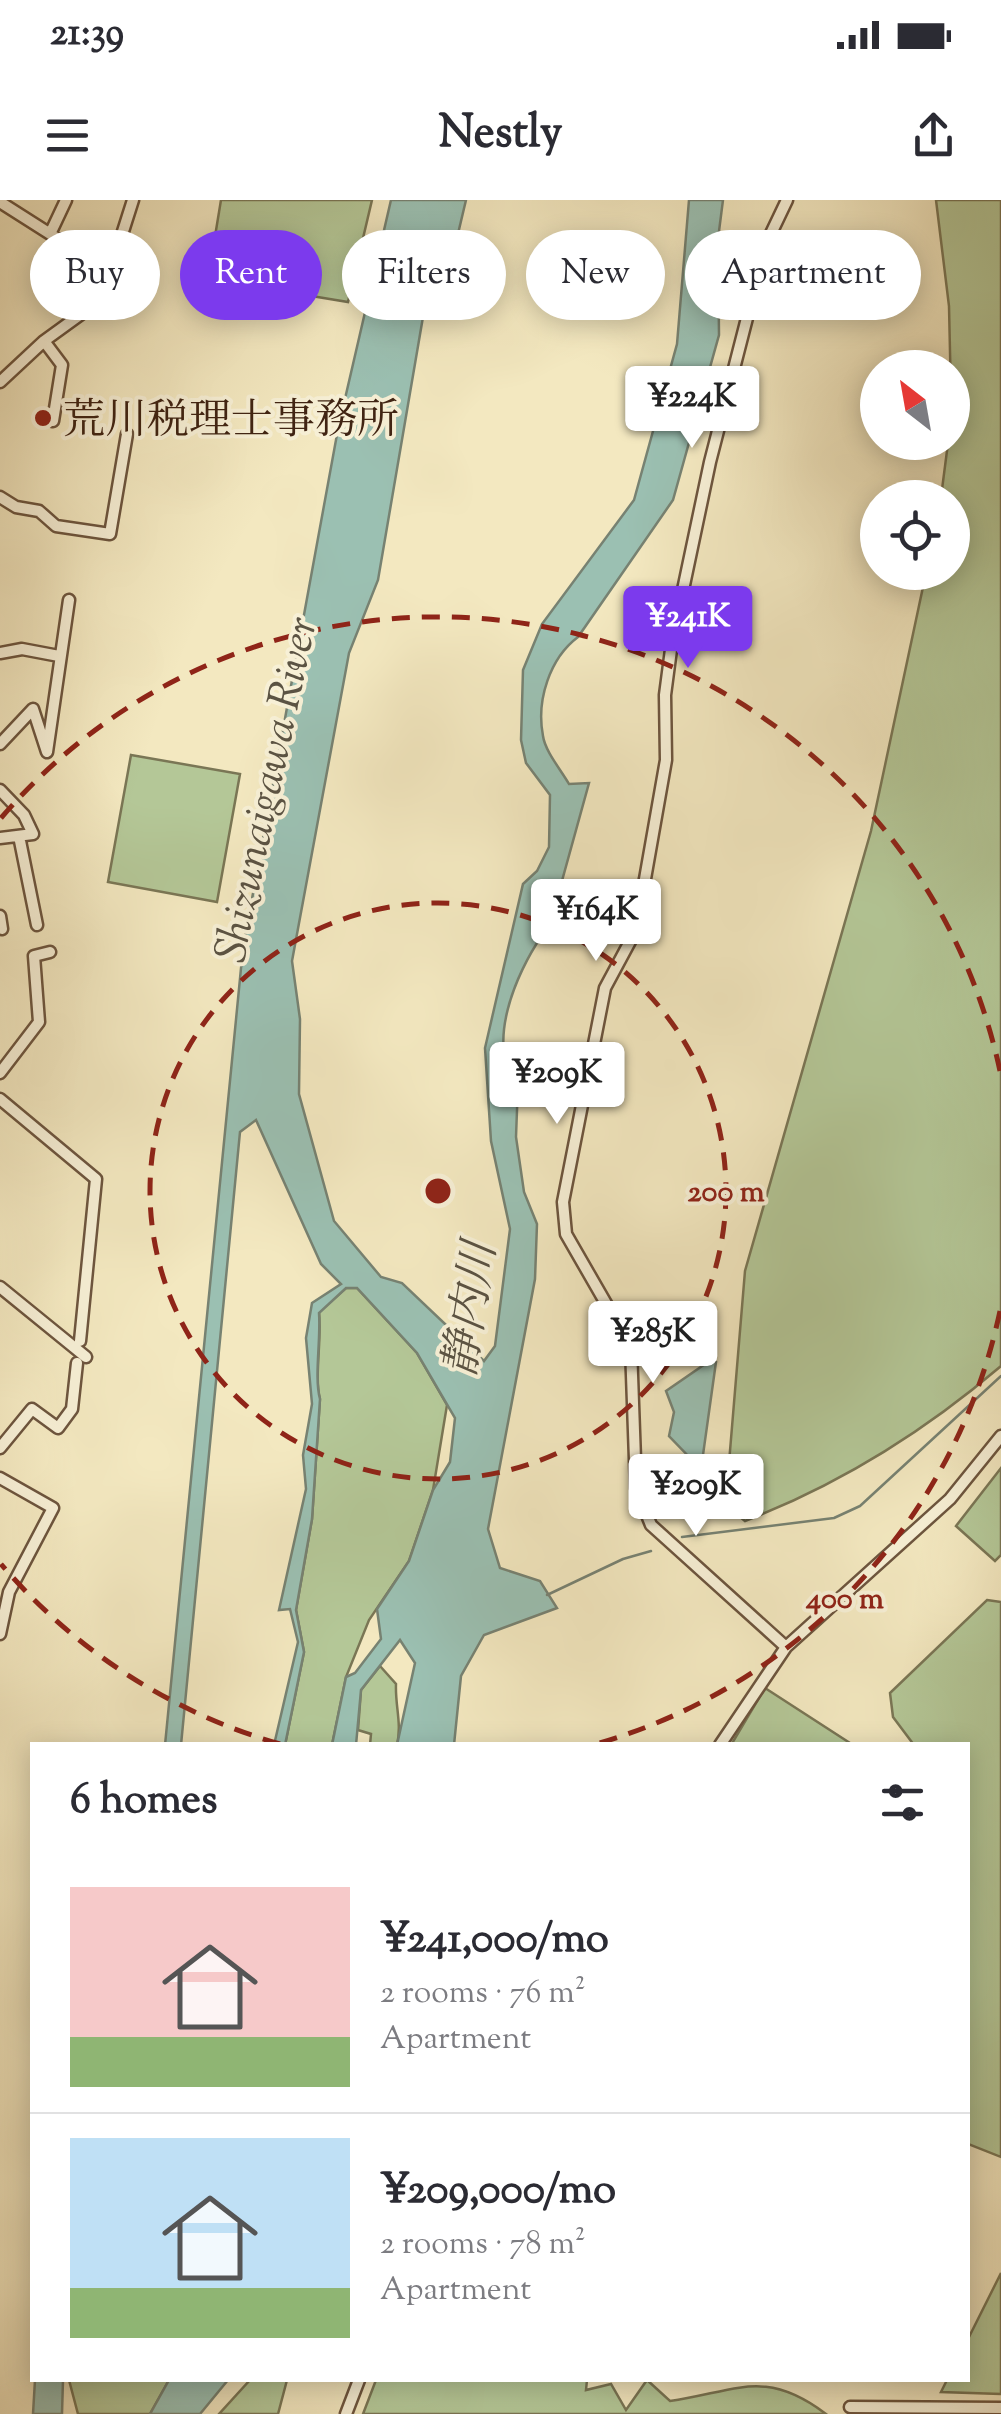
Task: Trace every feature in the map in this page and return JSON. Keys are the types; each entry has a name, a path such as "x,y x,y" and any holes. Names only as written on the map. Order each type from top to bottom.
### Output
{"street":[{"path":"52,230 66,200"},
{"path":"123,230 133,200"},
{"path":"786,1647 651,1525 636,1488 631,1348 566,1234 563,1202 606,988 634,934 645,879 666,760 665,695 672,642 710,462 766,244 787,200"},
{"path":"0,202 44,230"},
{"path":"0,382 73,320"},
{"path":"44,341 62,365 53,421"},
{"path":"0,496 16,507 39,511 56,526 110,534 127,434"},
{"path":"0,744 33,709 47,752 69,600"},
{"path":"0,652 22,648 59,656"},
{"path":"0,790 24,815 33,834 0,838"},
{"path":"19,836 37,926"},
{"path":"0,916 2,929"},
{"path":"0,1073 39,1022 34,956 50,952"},
{"path":"0,1099 96,1179 80,1341"},
{"path":"0,1287 81,1360 72,1409 58,1428 32,1409 0,1448"},
{"path":"722,1742 786,1647 950,1499 1001,1436"},
{"path":"0,1478 54,1508 3,1604 0,1634"},
{"path":"346,2414 358,2382"},
{"path":"850,2407 1001,2408"}],"green space":[{"path":"221,200 372,200 365,230 342,230 342,301 322,298 322,230 216,230"},
{"path":"936,200 1001,200 1001,1366 942,1413 879,1454 814,1491 745,1521 734,1512 727,1487 745,1271 871,831 922,590 970,590 970,480 943,480 946,460 970,460 970,350 950,350 949,306"},
{"path":"131,755 240,774 217,902 108,882"},
{"path":"346,1288 357,1288 417,1353 447,1405 433,1490 409,1561 369,1620 346,1677 333,1742 286,1742 304,1652 296,1610 312,1519 320,1399 319,1312"},
{"path":"1001,1468 1001,1555 995,1561 956,1526"},
{"path":"987,1600 1001,1602 1001,2157 970,2145 970,1742 912,1742 893,1717 890,1693"},
{"path":"380,1666 396,1684 397,1742 370,1742 371,1734 358,1730 361,1690"},
{"path":"765,1688 848,1742 733,1742"},
{"path":"1001,2273 1001,2394 941,2392 946,2382 970,2382 970,2335"},
{"path":"70,2382 168,2382 150,2414 78,2414"},
{"path":"248,2382 286,2382 278,2414 219,2414"},
{"path":"375,2382 587,2382 586,2390 611,2384 626,2410 649,2382 670,2401 768,2387 805,2400 826,2414 363,2414"}],"shaded area":[{"path":"391,200 466,200 459,230 384,230"},
{"path":"689,200 723,200 719,230 686,230"},
{"path":"685,248 685,320 719,320 719,335 673,500 578,637 560,656 547,681 541,722 547,748 569,784 589,783 547,935 541,937 523,969 504,1030 508,1068 518,1084 516,1137 524,1192 537,1224 535,1279 488,1529 500,1568 540,1581 557,1608 484,1635 461,1676 454,1742 398,1742 415,1663 400,1640 361,1690 356,1742 333,1742 346,1677 355,1673 381,1639 377,1609 409,1561 433,1490 450,1462 455,1418 417,1353 357,1288 346,1288 319,1313 320,1399 312,1519 296,1610 304,1652 286,1742 275,1742 298,1642 290,1609 279,1610 306,1489 303,1455 312,1404 306,1338 312,1303 341,1284 321,1264 256,1120 240,1132 181,1742 165,1742 243,948 338,429 363,320 422,320 378,580 349,653 292,961 300,1019 299,1094 334,1221 381,1277 402,1283 484,1361 495,1346 510,1229 491,1141 485,1048 523,884 537,871 549,847 550,795 526,763 521,740 523,670 542,624 634,500 677,344"},
{"path":"711,1360 716,1362 703,1455 695,1463 669,1436 674,1412 666,1391"},
{"path":"35,2382 63,2382 62,2414 33,2414"},
{"path":"168,2382 226,2382 200,2414 150,2414"}],"waterway":[{"path":"682,1537 834,1518 860,1506 1001,1376"},
{"path":"547,1595 623,1559 651,1551"}],"place":[{"name":"荒川税理士事務所","path":"43,418"}],"water label":[{"name":"Shizunaigawa River","path":"264,789"},
{"name":"静内川","path":"468,1309"}]}
